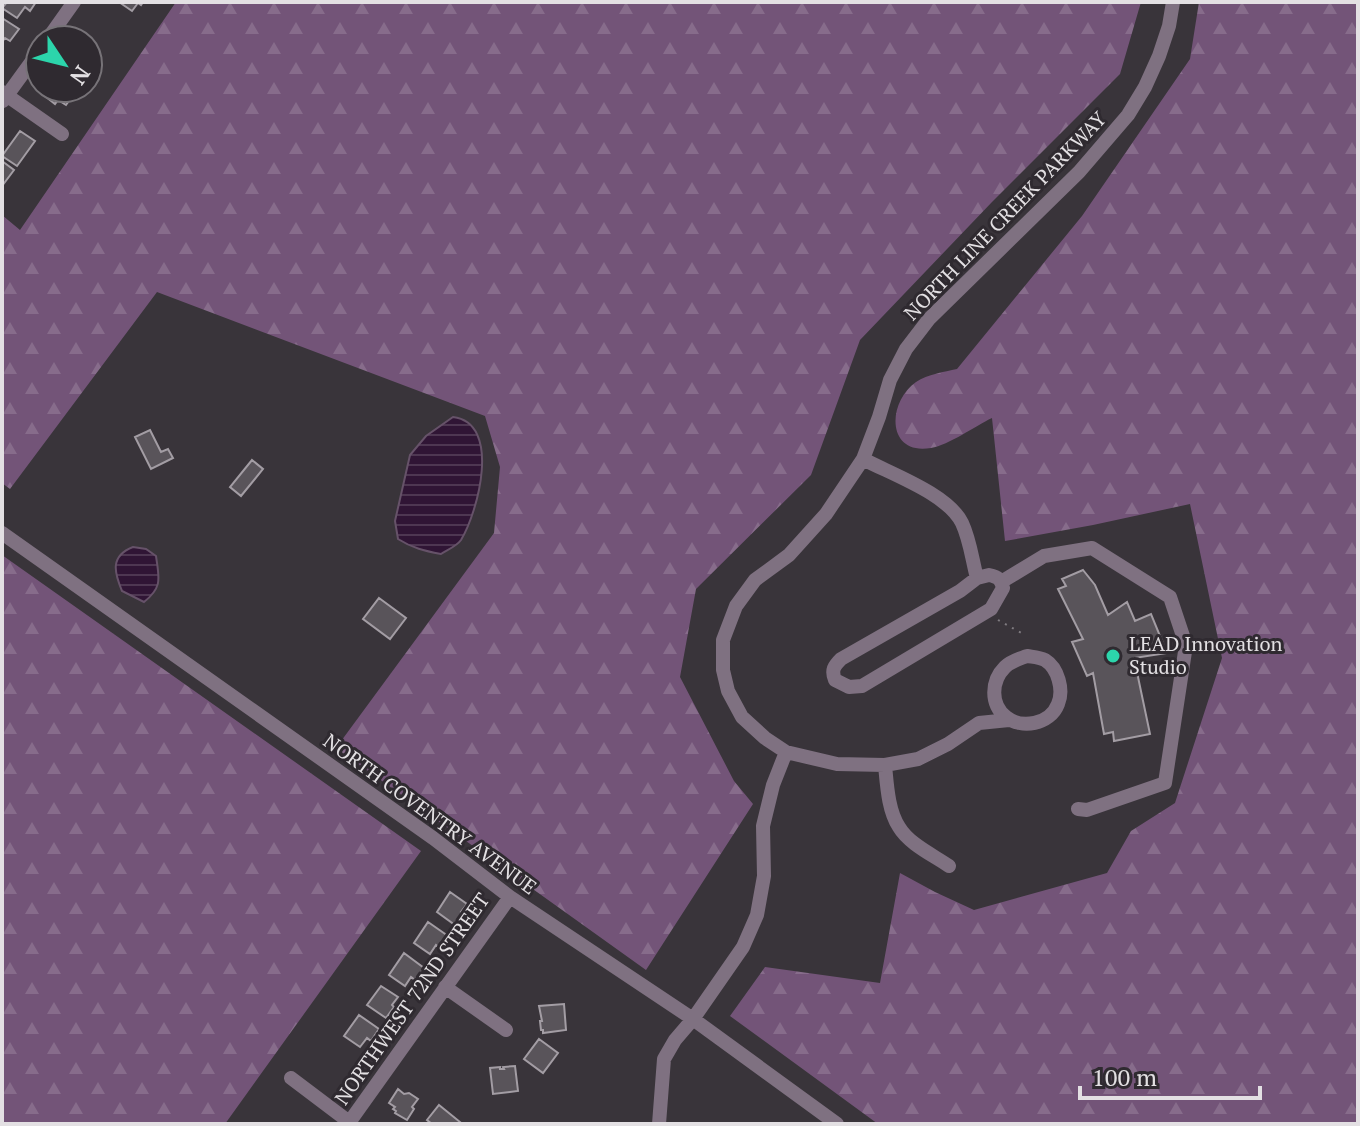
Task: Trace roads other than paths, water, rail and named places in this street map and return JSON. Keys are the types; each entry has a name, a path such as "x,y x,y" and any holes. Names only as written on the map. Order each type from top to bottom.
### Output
{"street":[{"path":"58,24 74,2"},
{"name":"NORTH LINE CREEK PARKWAY","path":"979,723 918,759 885,765 837,764 786,752 742,717 728,691 723,670 723,640 736,606 755,580 789,555 826,514 863,459 890,380 906,349 929,319 1079,172 1128,115 1159,56 1173,2"},
{"path":"24,71 4,97 62,134"},
{"path":"863,459 944,501 960,520 970,543 977,578"},
{"name":"NORTH COVENTRY AVENUE","path":"2,533 433,838 510,897 693,1019 837,1124"},
{"path":"1006,579 1044,556 1092,548 1170,597 1186,645 1165,783 1087,810 1078,809"},
{"path":"989,575 1002,581 1003,588 991,609 862,686 849,687 835,680 832,673 834,666 841,659 960,591 977,578 989,575"},
{"path":"993,691 996,704 1009,720 1030,724 1049,716 1059,704 1056,671 1047,661 1027,656 1014,660 1004,668 997,678 979,723 1009,720"},
{"path":"659,1124 664,1059 743,947 757,915 764,876 763,826 773,785 786,752"},
{"path":"885,765 891,808 897,826 915,843 949,866"},
{"name":"NORTHWEST 72ND STREET","path":"350,1123 510,897"},
{"path":"445,987 506,1030"},
{"path":"291,1078 350,1123"}],"place":[{"name":"LEAD Innovation Studio","path":"1113,656"}]}
